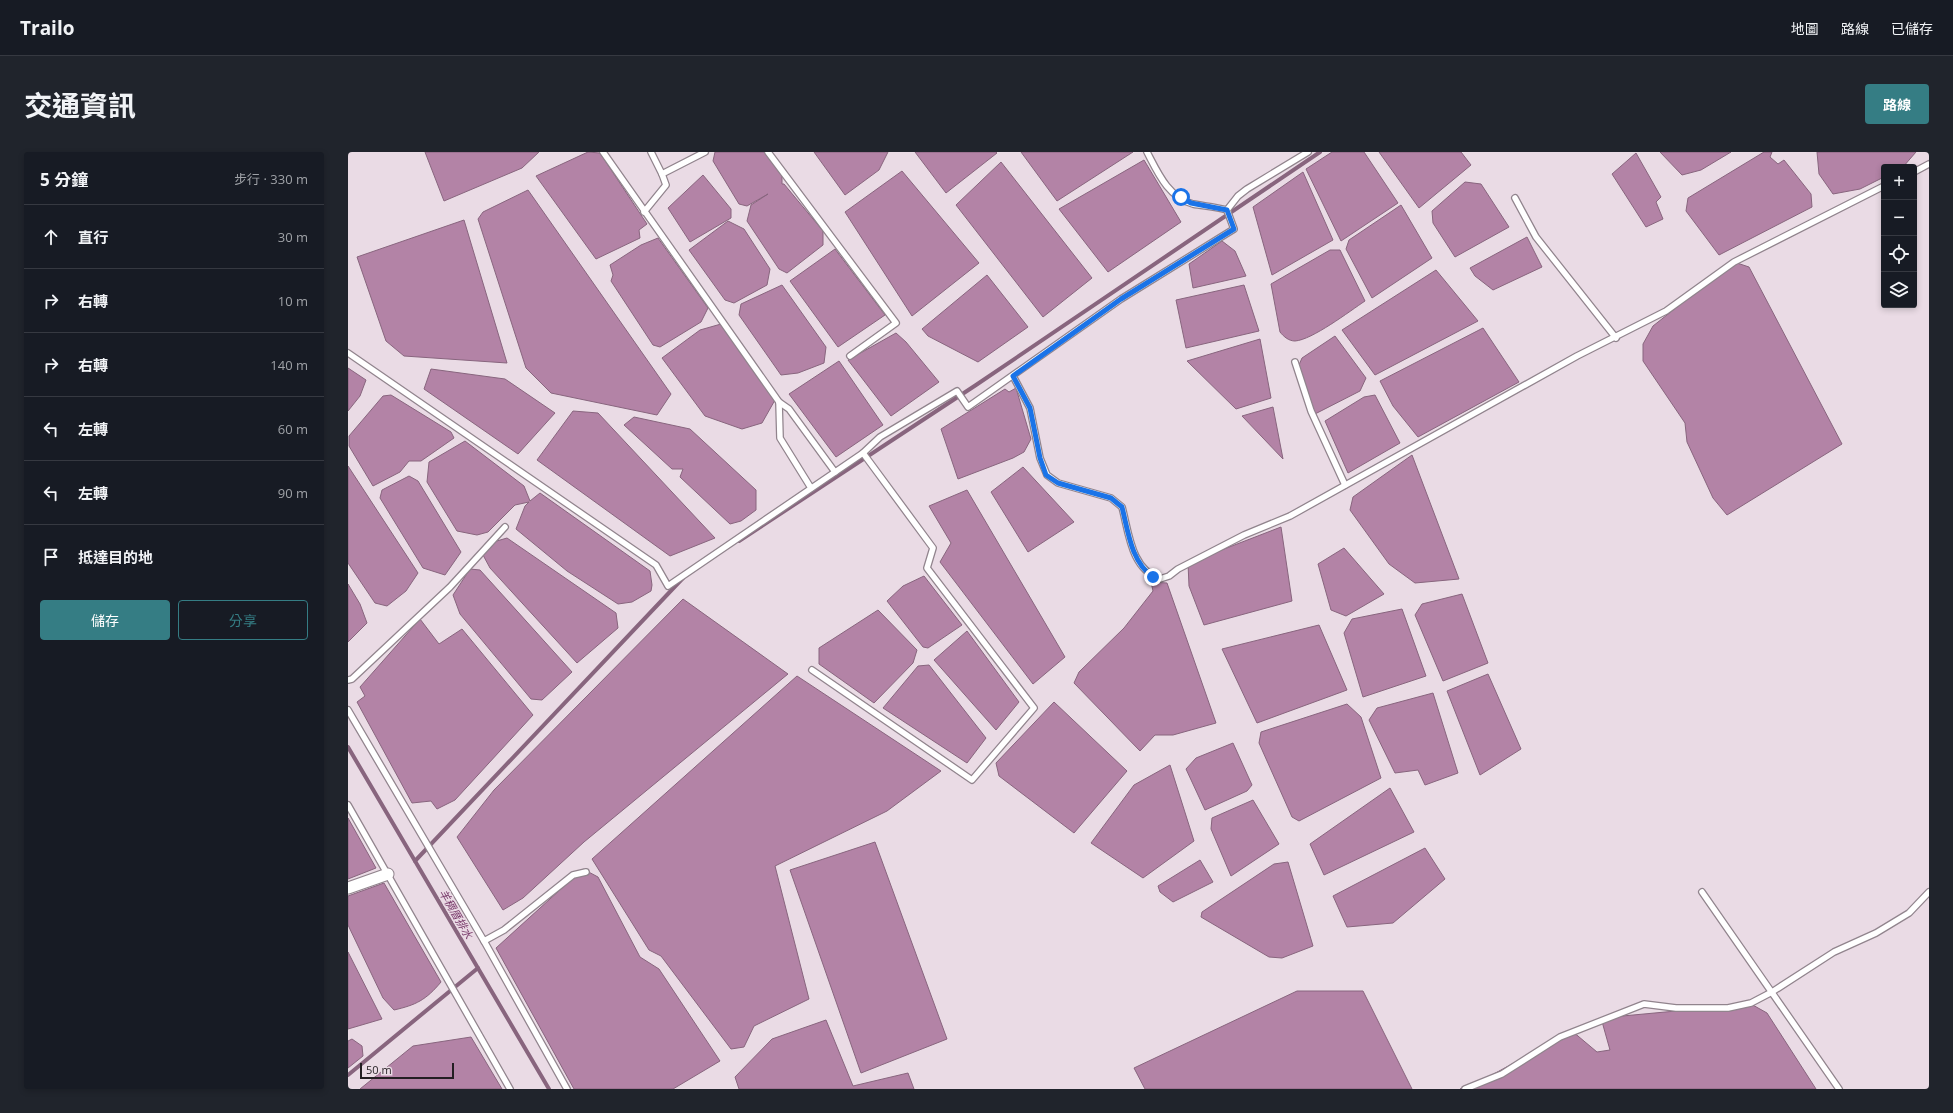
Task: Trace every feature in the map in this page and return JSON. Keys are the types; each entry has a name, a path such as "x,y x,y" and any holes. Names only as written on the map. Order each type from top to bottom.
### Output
{"street":[{"path":"348,888 388,874"}],"lane":[{"path":"603,152 779,402 789,409 835,472"},
{"path":"644,212 666,186 651,152"},
{"path":"662,174 705,152"},
{"path":"768,152 896,323 850,356"},
{"path":"1147,152 1160,178 1169,191 1191,203 1227,210"},
{"path":"1227,210 1238,196 1247,189 1308,152"},
{"path":"1917,170 1929,164"},
{"path":"1013,376 1030,408 1040,458 1046,475 1058,483 1111,498 1118,502 1122,507 1137,560 1145,571 1153,577 1160,579 1169,576 1178,569 1244,535 1290,516 1577,356 1616,338 1666,311 1734,262 1881,188"},
{"path":"1515,198 1536,237 1616,338"},
{"path":"348,353 656,565 668,586 863,453 880,437 957,391 968,408 1121,299 1234,229 1227,210"},
{"path":"1295,362 1311,411 1345,485"},
{"path":"779,402 780,438 811,488"},
{"path":"812,670 972,780 1034,708 928,568 933,548 863,453"},
{"path":"348,680 352,678 450,587 505,527"},
{"path":"348,710 484,941 567,1089"},
{"path":"348,805 510,1089"},
{"path":"484,941 504,930 573,875 586,872"},
{"path":"1702,892 1839,1089"},
{"path":"1465,1089 1502,1074 1560,1037 1644,1004 1676,1008 1728,1008 1751,1003 1772,992 1834,952 1876,933 1909,913 1929,892"}],"shaded area":[{"path":"425,152 539,152 522,168 444,201"},
{"path":"588,152 600,153 647,224 639,230 640,238 596,259 536,176"},
{"path":"715,152 766,152 782,176 782,184 784,184 823,231 823,245 787,273 779,269 747,221 751,205 768,194 747,206 739,204 713,161"},
{"path":"814,152 888,152 879,170 845,195"},
{"path":"915,152 996,152 997,153 946,193"},
{"path":"1021,152 1133,152 1057,201"},
{"path":"1332,152 1364,152 1398,203 1341,241 1306,169"},
{"path":"1379,152 1461,152 1471,165 1419,208"},
{"path":"1660,152 1731,152 1701,170 1682,175"},
{"path":"1764,152 1772,152 1770,157 1778,164 1784,160 1811,194 1812,207 1719,255 1686,211 1688,198"},
{"path":"1817,152 1916,152 1906,164 1881,164 1881,178 1860,189 1833,194 1819,174"},
{"path":"1636,153 1661,197 1656,202 1663,219 1646,227 1612,174"},
{"path":"1144,160 1181,222 1108,272 1059,209"},
{"path":"1001,162 1092,278 1043,317 956,205"},
{"path":"902,171 979,263 912,316 845,212"},
{"path":"1303,172 1333,240 1272,275 1253,207"},
{"path":"703,175 731,209 731,218 690,242 668,208"},
{"path":"1465,182 1481,184 1509,227 1455,257 1433,223 1432,211"},
{"path":"528,190 671,394 657,415 551,393 526,368 478,219 483,212"},
{"path":"1401,205 1432,258 1372,298 1346,249 1349,240"},
{"path":"464,220 507,363 404,356 386,341 357,257"},
{"path":"728,221 744,229 770,269 767,285 734,303 725,300 689,250"},
{"path":"1527,237 1542,267 1493,290 1475,276 1470,268"},
{"path":"658,238 708,308 701,322 660,347 653,345 611,281 613,275 610,265 641,245"},
{"path":"1222,241 1235,251 1246,276 1193,288 1189,264"},
{"path":"835,249 885,315 838,347 790,281"},
{"path":"1330,250 1340,250 1365,301 1321,331 1311,336 1293,341 1285,337 1280,332 1271,284"},
{"path":"1734,262 1749,267 1842,444 1727,515 1713,498 1687,442 1685,423 1643,361 1643,344 1653,326"},
{"path":"1436,270 1478,321 1375,375 1342,330"},
{"path":"987,275 1028,327 978,362 928,336 922,329"},
{"path":"782,285 826,347 824,363 798,373 781,375 739,315 741,304"},
{"path":"1244,285 1259,331 1186,348 1176,300"},
{"path":"721,324 775,400 762,423 742,429 705,416 662,358 700,330"},
{"path":"1483,328 1519,382 1418,437 1393,406 1380,381"},
{"path":"896,333 906,342 939,382 891,416 848,360"},
{"path":"1335,336 1366,378 1360,391 1313,415 1296,372 1302,358"},
{"path":"1260,339 1271,398 1236,409 1187,361"},
{"path":"839,361 883,425 836,457 789,394"},
{"path":"348,368 366,380 360,396 348,411"},
{"path":"431,369 505,379 555,413 518,454 424,389"},
{"path":"1016,388 1031,439 1024,452 1013,458 958,479 941,429 1005,389 1009,392"},
{"path":"391,395 451,432 454,438 421,461 409,461 400,472 373,486 349,446 349,436 383,396"},
{"path":"1375,395 1400,443 1348,473 1325,421 1364,397"},
{"path":"1273,407 1283,459 1242,416"},
{"path":"573,411 598,413 715,538 670,556 537,460"},
{"path":"634,417 690,429 756,490 756,510 741,521 730,524 680,477 683,469 672,469 624,425"},
{"path":"465,441 524,486 530,501 540,493 650,571 652,585 651,591 632,602 618,604 567,571 516,529 525,506 529,502 515,505 488,532 477,535 457,531 427,482 429,462"},
{"path":"1412,455 1459,579 1415,583 1389,564 1350,510 1353,497"},
{"path":"348,466 418,573 406,591 387,606 375,603 348,563"},
{"path":"1023,467 1074,522 1028,552 991,492"},
{"path":"409,476 418,481 461,552 445,575 423,568 380,498 382,490"},
{"path":"967,490 1065,657 1033,684 940,562 951,543 929,506"},
{"path":"1281,527 1292,601 1204,625 1189,586 1188,563"},
{"path":"507,538 616,613 618,628 577,663 490,568 483,555 490,543"},
{"path":"1344,548 1384,594 1346,616 1331,610 1318,564"},
{"path":"470,569 480,570 572,672 542,700 531,699 460,614 453,595"},
{"path":"924,576 962,625 928,648 923,647 887,601 903,586"},
{"path":"1151,582 1167,583 1216,723 1173,735 1155,735 1140,751 1074,683 1079,672 1124,628 1153,591"},
{"path":"348,584 360,604 367,623 348,642"},
{"path":"1462,594 1488,663 1443,681 1415,615 1422,604"},
{"path":"683,599 788,674 584,842 523,898 503,910 457,837 494,790"},
{"path":"1402,609 1426,676 1363,697 1344,633 1352,619"},
{"path":"878,610 917,650 913,663 874,703 819,664 819,648"},
{"path":"420,619 439,644 462,629 533,715 455,800 437,809 431,801 412,803 357,702 365,696 360,687"},
{"path":"1319,625 1347,690 1257,723 1222,649"},
{"path":"967,631 1019,702 996,730 934,660"},
{"path":"929,665 986,738 967,763 883,708 918,666"},
{"path":"1488,674 1521,749 1480,775 1447,691"},
{"path":"797,676 941,771 887,811 775,866 809,999 754,1026 744,1047 731,1049 661,956 649,950 592,859"},
{"path":"1433,693 1458,773 1425,785 1418,770 1395,773 1369,720 1377,708"},
{"path":"1054,702 1127,771 1074,833 999,776 996,763"},
{"path":"1347,704 1361,717 1381,778 1299,821 1292,817 1259,743 1261,732"},
{"path":"1233,743 1252,785 1247,791 1205,810 1186,769 1196,758"},
{"path":"1170,765 1194,841 1143,878 1091,843 1134,785"},
{"path":"1390,788 1414,832 1324,875 1310,844"},
{"path":"1253,800 1279,844 1231,876 1211,829 1212,818"},
{"path":"348,818 376,868 348,879"},
{"path":"875,842 947,1039 861,1073 790,870"},
{"path":"1425,848 1445,879 1393,923 1347,927 1333,896"},
{"path":"1200,860 1213,882 1173,902 1160,892 1158,886"},
{"path":"1288,862 1313,946 1282,958 1269,957 1201,917 1202,912 1274,864"},
{"path":"583,869 598,877 640,957 659,969 720,1061 673,1089 574,1089 496,948"},
{"path":"384,883 441,982 430,993 415,1004 394,1010 383,998 348,925 348,896"},
{"path":"348,952 382,1019 348,1029"},
{"path":"1297,991 1363,991 1412,1089 1145,1089 1134,1068"},
{"path":"1751,1004 1767,1013 1816,1089 1460,1089 1481,1081 1572,1031 1597,1052 1610,1050 1601,1018"},
{"path":"826,1020 853,1086 908,1073 914,1089 739,1089 735,1077 772,1039"},
{"path":"471,1037 502,1089 360,1089 413,1046"},
{"path":"352,1039 362,1046 363,1056 348,1068 348,1041"}],"waterway":[{"path":"739,541 976,385 1320,152"},
{"path":"415,861 683,578"},
{"name":"羊稠厝排水","path":"348,747 549,1089"},
{"path":"348,1075 478,968"}],"route":[{"path":"1153,577 1145,571 1137,560 1122,507 1118,502 1111,498 1058,483 1046,475 1040,458 1030,408 1013,376 1121,299 1234,229 1227,210 1191,203 1181,197"}]}
